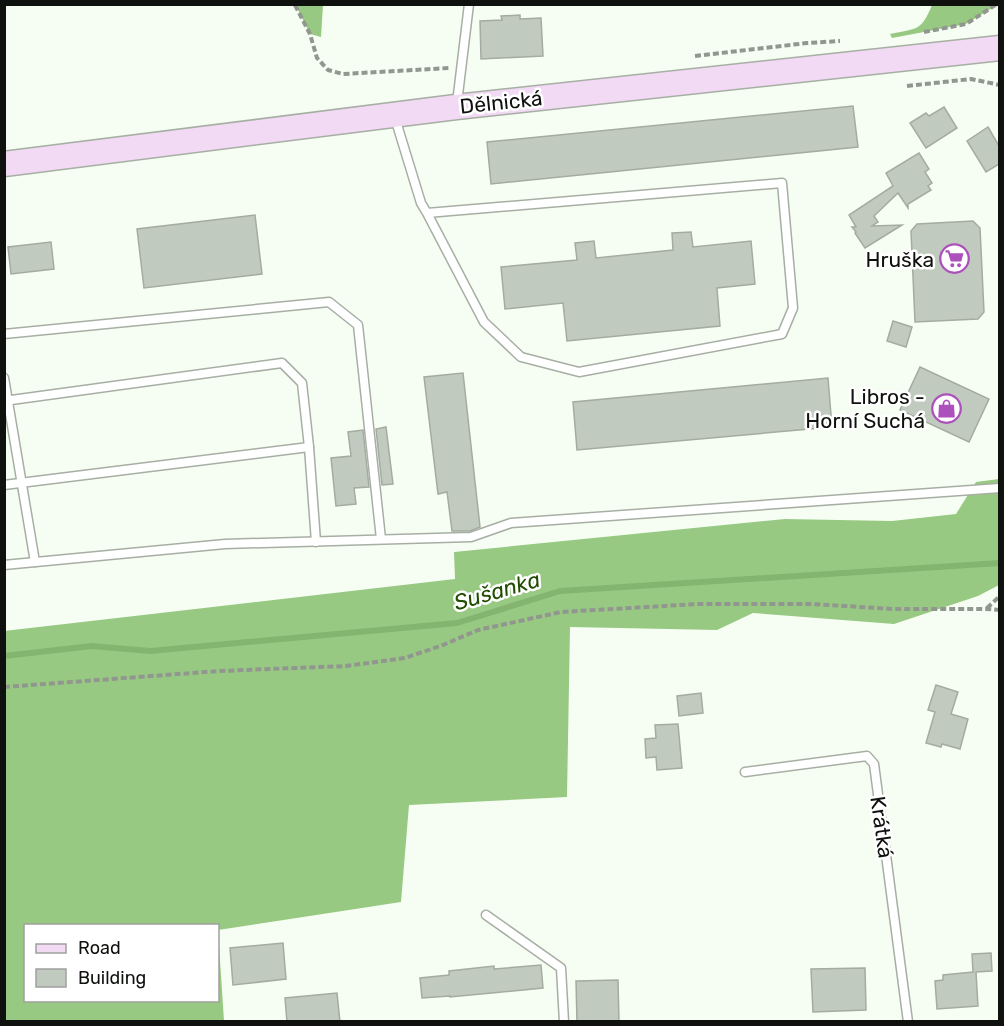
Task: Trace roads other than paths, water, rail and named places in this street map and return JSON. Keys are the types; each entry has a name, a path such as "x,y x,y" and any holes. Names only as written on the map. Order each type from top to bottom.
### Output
{"main road":[{"name":"Dělnická","path":"4,164 456,107 999,48"}],"lane":[{"path":"456,107 470,4"},
{"path":"394,115 421,203 484,322 521,357 579,372 782,334 793,308 782,183 427,213"},
{"path":"4,334 329,302 358,325 381,539"},
{"path":"6,400 282,363 302,383 316,542"},
{"path":"4,378 35,562"},
{"path":"4,485 309,447"},
{"path":"4,565 225,544 471,537 510,523 999,488"},
{"name":"Krátká","path":"745,772 867,756 874,764 908,1022"},
{"path":"486,915 561,968 564,1022"}],"waterway":[{"name":"Sušanka","path":"4,656 92,646 150,651 457,623 560,591 1000,563"}],"place":[{"name":"Hruška","path":"955,259"},
{"name":"Libros - Horní Suchá","path":"946,408"}]}
